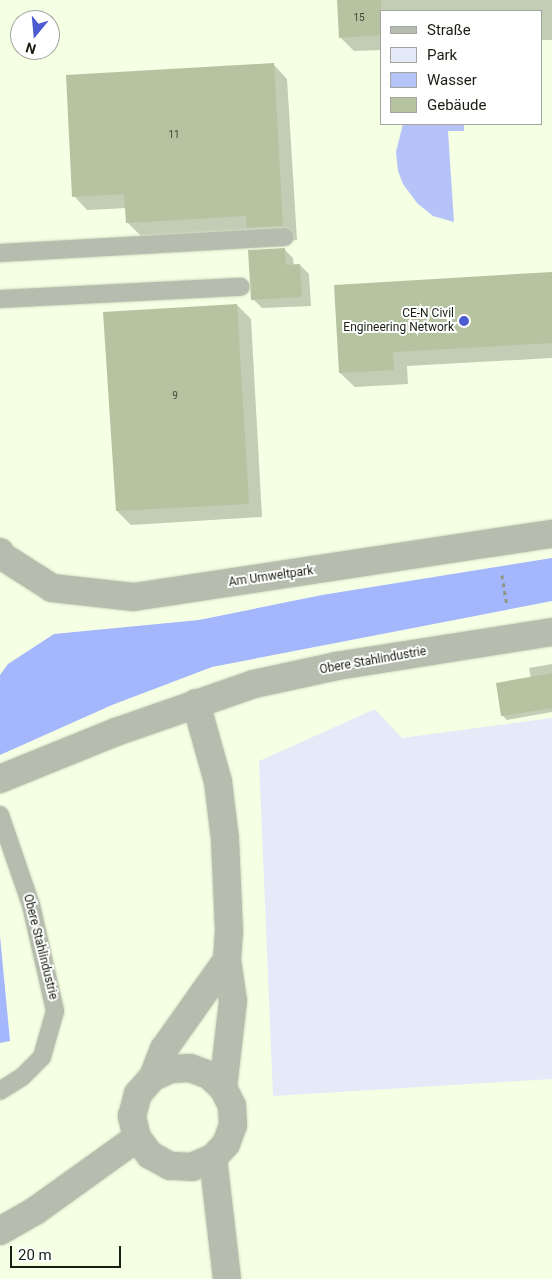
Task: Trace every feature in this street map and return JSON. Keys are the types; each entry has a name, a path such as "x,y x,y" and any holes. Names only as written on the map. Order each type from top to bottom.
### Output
{"street":[{"name":"Am Umweltpark","path":"0,552 2,556 52,588 134,597 552,534"},
{"name":"Obere Stahlindustrie","path":"0,779 196,703 254,684 337,666 552,632"},
{"path":"196,703 218,782 224,839 229,922 227,960 233,1001 223,1088"},
{"path":"153,1077 171,1069 190,1068 209,1075 223,1088 232,1106 233,1125 226,1144 212,1158 192,1167 170,1166 150,1156 137,1138 132,1116 138,1094 153,1077 164,1049 227,960"},
{"path":"0,1231 35,1211 137,1138"},
{"path":"212,1158 228,1279"}],"lane":[{"path":"0,254 285,236"},
{"path":"0,299 240,287"},
{"name":"Obere Stahlindustrie","path":"0,815 31,905 55,1011 42,1058 22,1077 0,1091"}],"path":[{"path":"497,543 512,638"}],"green space":[{"path":"375,709 402,738 552,718 552,1079 273,1096 259,761"}],"shaded area":[{"path":"552,558 552,601 212,667 112,705 0,755 0,675 8,664 54,634 199,620 322,595"},
{"path":"0,936 10,1041 0,1043"}],"water":[{"path":"403,125 464,125 464,131 448,131 454,222 433,216 417,203 403,184 398,171 396,152"}],"building":[{"path":"337,0 381,0 380,35 339,38"},
{"path":"274,63 283,226 247,228 246,216 126,223 124,194 72,197 66,75"},
{"path":"285,248 286,265 300,264 302,297 251,300 248,250"},
{"path":"552,272 552,343 393,352 394,370 339,373 334,285"},
{"path":"237,304 249,504 116,511 103,312"},
{"path":"552,673 552,708 501,716 496,683"}],"place":[{"name":"CE-N Civil Engineering Network","path":"464,321"}]}
